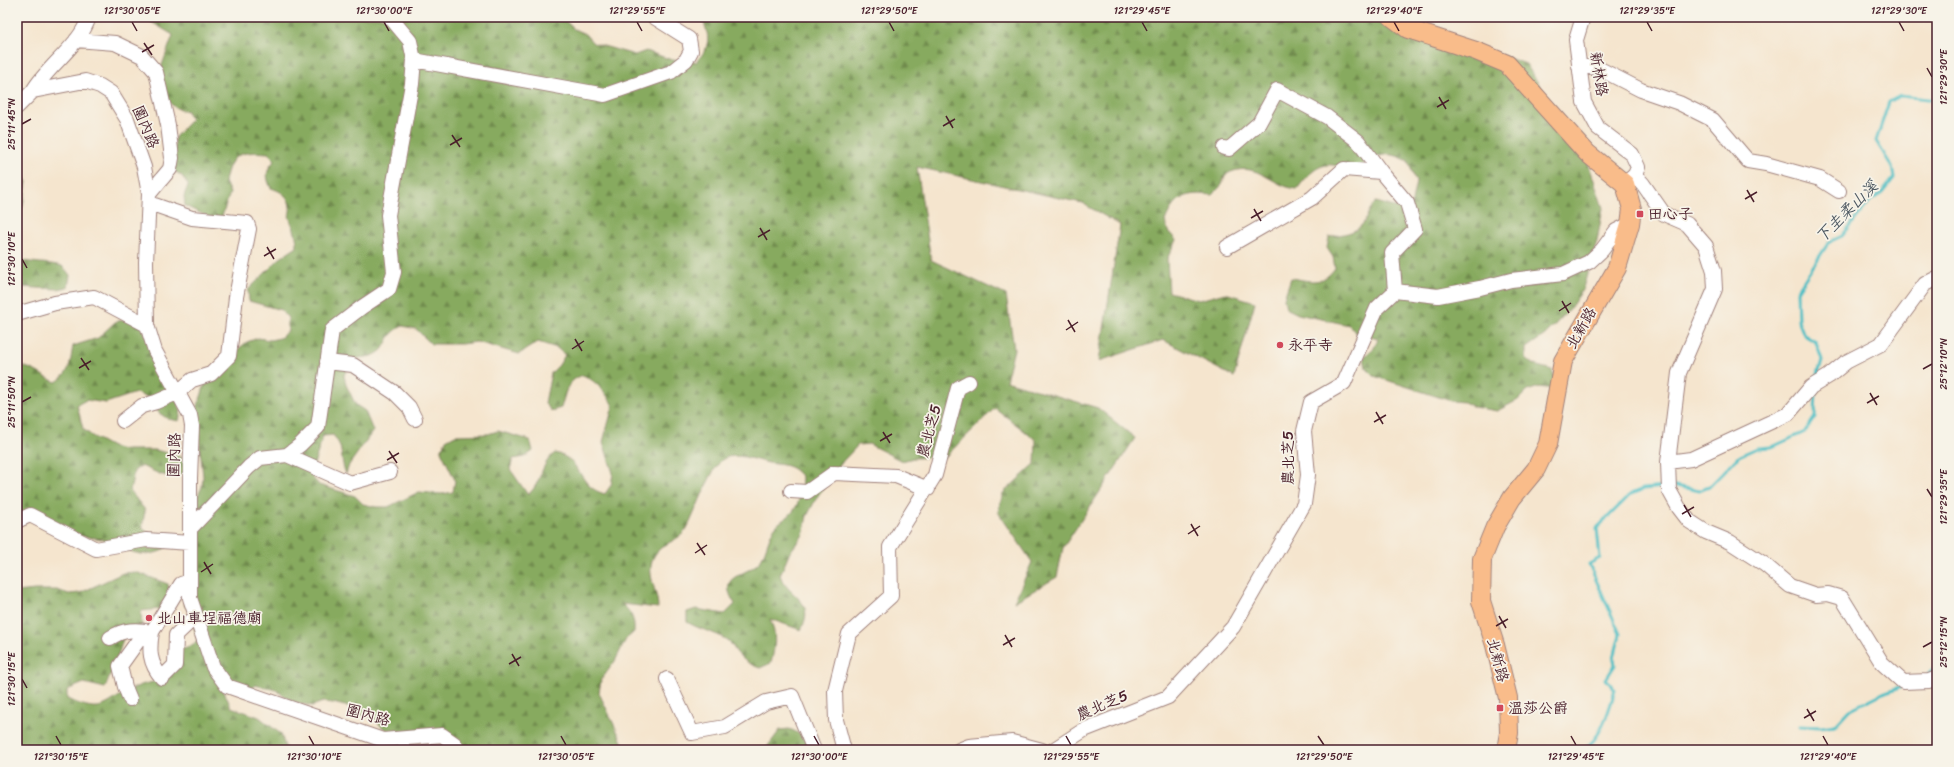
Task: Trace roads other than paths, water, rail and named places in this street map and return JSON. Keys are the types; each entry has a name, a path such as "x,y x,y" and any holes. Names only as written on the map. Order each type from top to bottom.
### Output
{"main road":[{"path":"1392,17 1408,29 1469,49 1507,64 1588,153 1630,179"},
{"name":"北新路","path":"1506,750 1509,733 1508,698 1495,645 1481,601 1482,559 1495,527 1512,498 1536,469 1548,444 1562,361 1617,268 1630,224 1632,208 1630,179"}],"street":[{"path":"17,107 34,91 39,81 85,29 89,17"},
{"path":"287,455 300,445 318,427 332,330 389,289 394,272 388,215 412,84 414,60 410,40 390,17"},
{"path":"414,60 605,95 671,72 686,60 691,51 689,39 654,17"},
{"name":"新林路","path":"1583,17 1576,40 1584,102 1598,128 1632,154 1638,168 1630,179"},
{"path":"76,40 115,43 142,56 156,72 168,125 172,158 170,169 149,199 192,218 247,222 249,229 236,296 229,356 211,374 192,380 177,393 142,406 123,421"},
{"path":"1579,66 1598,68 1641,90 1679,104 1713,120 1748,161 1766,164 1820,179 1839,191"},
{"name":"圍內路","path":"34,91 85,81 100,86 112,93 127,119 144,167 149,199 146,262 147,325 155,351 190,415 192,426 190,598 213,668 227,686 383,740 442,735 455,744 458,750"},
{"path":"1224,148 1229,149 1259,123 1276,90 1327,117 1358,141 1407,203 1415,229 1392,254 1395,291 1438,296 1511,280 1563,274 1589,262 1602,250 1616,231 1630,224"},
{"path":"1227,247 1312,198 1344,168 1381,172"},
{"path":"1630,179 1643,184 1664,214 1687,224 1706,246 1714,271 1714,289 1679,373 1668,462 1669,484 1679,508 1690,521 1706,532 1730,542 1764,564 1790,586 1816,595 1828,594 1842,598 1882,663 1903,682 1929,681 1937,678"},
{"path":"1668,462 1691,459 1788,414 1811,387 1846,362 1881,344 1925,284 1937,278"},
{"name":"農北芝5","path":"1053,750 1084,730 1168,697 1233,627 1304,504 1308,475 1304,431 1311,402 1344,383 1377,308 1395,291"},
{"path":"17,314 55,303 94,297 147,325"},
{"path":"327,362 353,365 395,393 409,407 415,419"},
{"name":"農北芝5","path":"844,750 836,720 835,691 849,634 891,596 890,547 935,475 958,388 969,382"},
{"path":"17,521 30,515 96,549 146,540 190,536 249,467 260,458 287,455 350,483 390,472"},
{"path":"792,491 806,492 834,473 896,476 928,488"},
{"path":"190,581 181,584 152,632 149,650 154,669 162,678 175,665 176,635 196,617"},
{"path":"110,638 119,633 136,629 152,632"},
{"path":"130,699 125,687 120,666 140,638 152,632"},
{"path":"667,680 692,733 725,727 766,702 792,696 814,750"},
{"path":"959,750 969,746 1012,742 1042,750"}],"waterway":[{"name":"下圭柔山溪","path":"1817,378 1822,360 1816,342 1804,335 1798,320 1797,291 1829,242 1842,236 1870,201 1882,193 1894,178 1892,167 1876,141 1889,102 1900,96 1937,100"},
{"name":"下圭柔山溪","path":"1672,485 1699,491 1709,487 1739,456 1757,448 1772,447 1805,432 1815,417 1816,388"},
{"name":"下圭柔山溪","path":"1583,750 1590,745 1600,731 1610,706 1615,690 1606,679 1615,665 1614,658 1620,634 1589,564 1600,558 1597,528 1631,494 1643,489 1664,487"},
{"path":"1929,675 1937,665"},
{"path":"1800,726 1821,727 1835,725 1849,710 1883,693 1902,686"}],"place":[{"name":"田心子","path":"1640,214"},
{"name":"永平寺","path":"1280,345"},
{"name":"北山車埕福德廟","path":"149,618"},
{"name":"溫莎公爵","path":"1500,708"}]}
